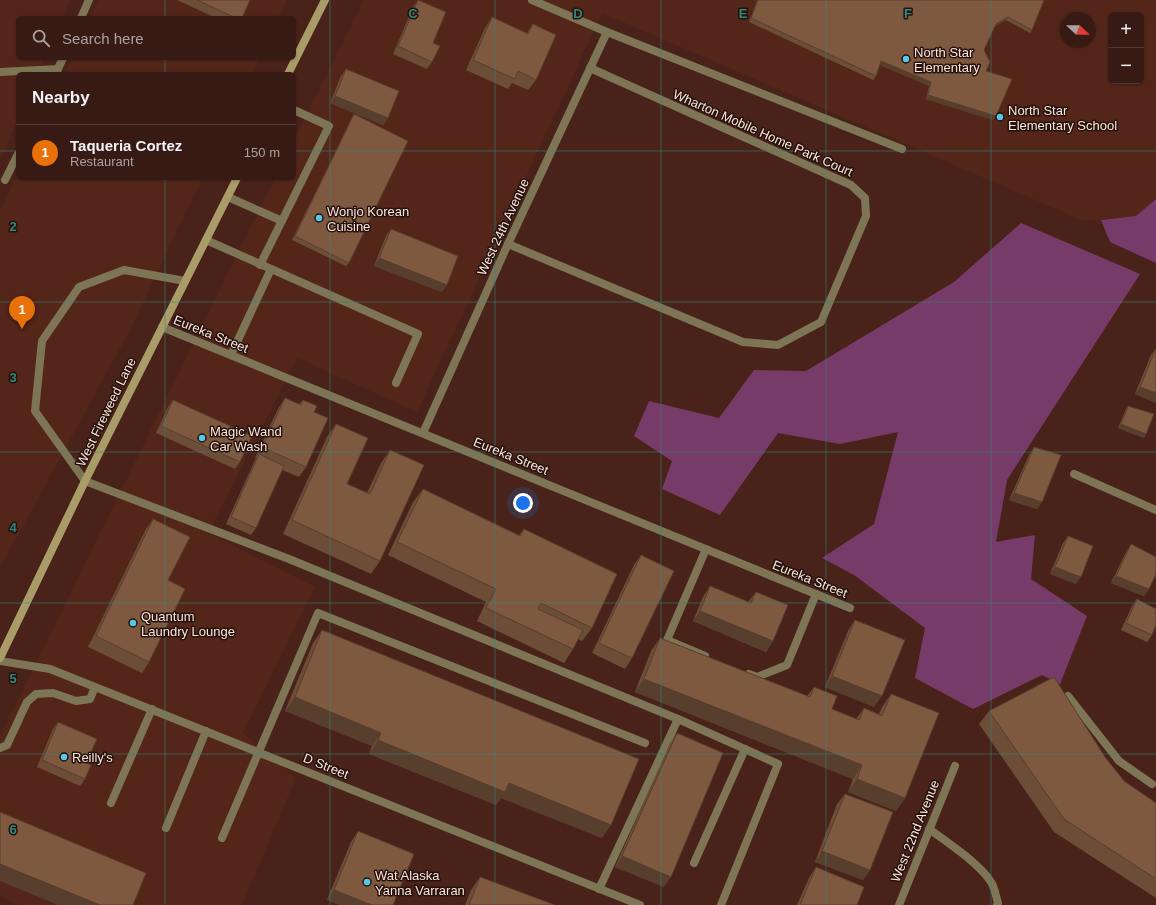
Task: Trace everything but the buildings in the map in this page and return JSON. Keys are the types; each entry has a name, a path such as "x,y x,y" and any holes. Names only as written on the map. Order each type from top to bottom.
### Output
{"main road":[{"path":"296,58 325,0"},
{"path":"289,72 295,60"},
{"name":"West Fireweed Lane","path":"0,660 85,481 236,180"}],"street":[{"path":"82,16 89,0"},
{"path":"532,0 607,32 902,149"},
{"name":"West 24th Avenue","path":"423,433 508,244 607,32"},
{"path":"0,72 57,72 62,60"},
{"name":"Wharton Mobile Home Park Court","path":"508,244 743,342 778,345 821,322 866,216 865,198 851,185 590,68"},
{"path":"260,265 329,126 296,111"},
{"path":"5,180 16,158"},
{"path":"228,197 282,221"},
{"path":"206,240 418,334 396,383"},
{"path":"231,355 270,269"},
{"path":"186,280 124,270 79,287 42,341 35,411 85,481 289,559 678,719 778,764 721,905"},
{"name":"Eureka Street","path":"162,327 850,608"},
{"path":"1074,474 1156,510"},
{"path":"706,549 667,640 715,660"},
{"path":"743,671 757,677 787,665 816,594"},
{"path":"222,838 260,753 318,613 645,743"},
{"name":"D Street","path":"0,660 50,669 640,905"},
{"path":"0,748 7,745 27,702 36,694 53,693 76,702 90,699 95,687"},
{"path":"1068,696 1119,762 1155,783"},
{"path":"111,803 152,710"},
{"path":"599,889 678,719"},
{"path":"166,828 206,731"},
{"path":"694,863 745,749"},
{"name":"West 22nd Avenue","path":"898,905 955,766"},
{"path":"929,829 951,845 980,870 991,882 998,903 997,905"}],"shaded area":[{"path":"0,0 70,0 64,16 16,16 16,60 44,60 39,72 16,72 16,124 0,160"},
{"path":"100,0 287,0 279,16 92,16"},
{"path":"364,0 1156,0 1156,199 1136,216 1084,221 602,13 417,412 297,358 208,533 315,587 243,733 296,778 242,905 20,905 0,896 0,736 274,180 296,180 296,136"},
{"path":"71,60 258,60 253,72 66,72"},
{"path":"16,178 16,180 201,180 131,328 0,568 0,211"},
{"path":"1156,199 1156,263 1110,242 1101,220 1136,216"},
{"path":"1021,223 1140,274 1007,480 996,542 1035,535 1031,579 1087,616 1060,684 1042,675 973,709 915,678 925,628 854,575 822,558 874,524 898,432 840,444 778,433 720,515 662,489 672,461 634,436 649,401 719,418 754,370 806,371 954,282"}],"place":[{"name":"North Star Elementary","path":"906,59"},
{"name":"North Star Elementary School","path":"1000,117"},
{"name":"Wonjo Korean Cuisine","path":"319,218"},
{"name":"Taqueria Cortez","path":"22,329"},
{"name":"Magic Wand Car Wash","path":"202,438"},
{"name":"Quantum Laundry Lounge","path":"133,623"},
{"name":"Reilly's","path":"64,757"},
{"name":"Wat Alaska Yanna Varraran","path":"367,882"}]}
